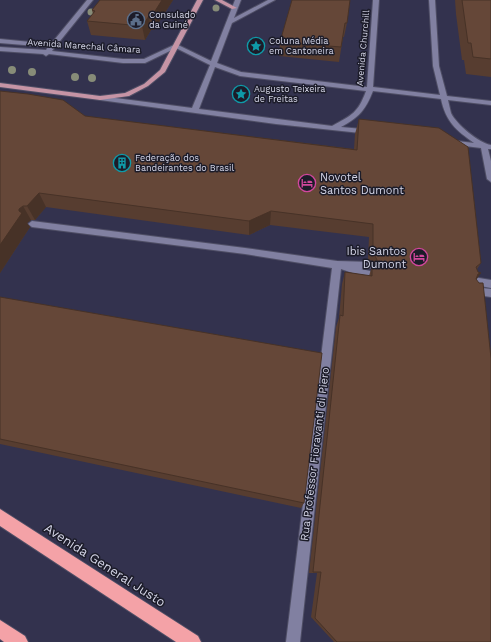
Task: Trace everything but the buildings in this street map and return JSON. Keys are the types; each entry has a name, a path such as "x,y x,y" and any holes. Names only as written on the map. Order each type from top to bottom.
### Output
{"highway":[{"name":"Avenida General Justo","path":"0,517 192,642"},
{"path":"0,629 19,642"}],"main road":[{"path":"0,85 100,98 126,95 146,85 162,71 200,0"},
{"path":"218,0 234,8"}],"street":[{"path":"46,54 90,0"},
{"path":"195,111 238,0"},
{"path":"228,23 272,0"},
{"name":"Avenida Churchill","path":"333,128 354,117 364,104 370,89 376,0"},
{"path":"432,0 436,66 448,114 462,130 488,147"},
{"name":"Avenida Marechal Câmara","path":"0,41 52,46"},
{"path":"176,46 212,64 240,74 491,103"},
{"name":"Avenida Marechal Câmara","path":"0,49 46,54 68,54 123,61 145,61 160,56 176,46"},
{"path":"100,98 380,133"},
{"path":"440,141 488,147"},
{"path":"488,147 491,179"},
{"path":"32,224 245,251 367,270"},
{"name":"Rua Professor Fioravanti di Piero","path":"292,642 337,265"},
{"path":"491,284 473,286 491,293"}],"place":[{"name":"Consulado da Guiné","path":"136,20"},
{"name":"Coluna Média em Cantoneira","path":"256,46"},
{"name":"Augusto Teixeira de Freitas","path":"241,94"},
{"name":"Federação dos Bandeirantes do Brasil","path":"122,163"},
{"name":"Novotel Santos Dumont","path":"307,183"},
{"name":"Ibis Santos Dumont","path":"419,257"}]}
